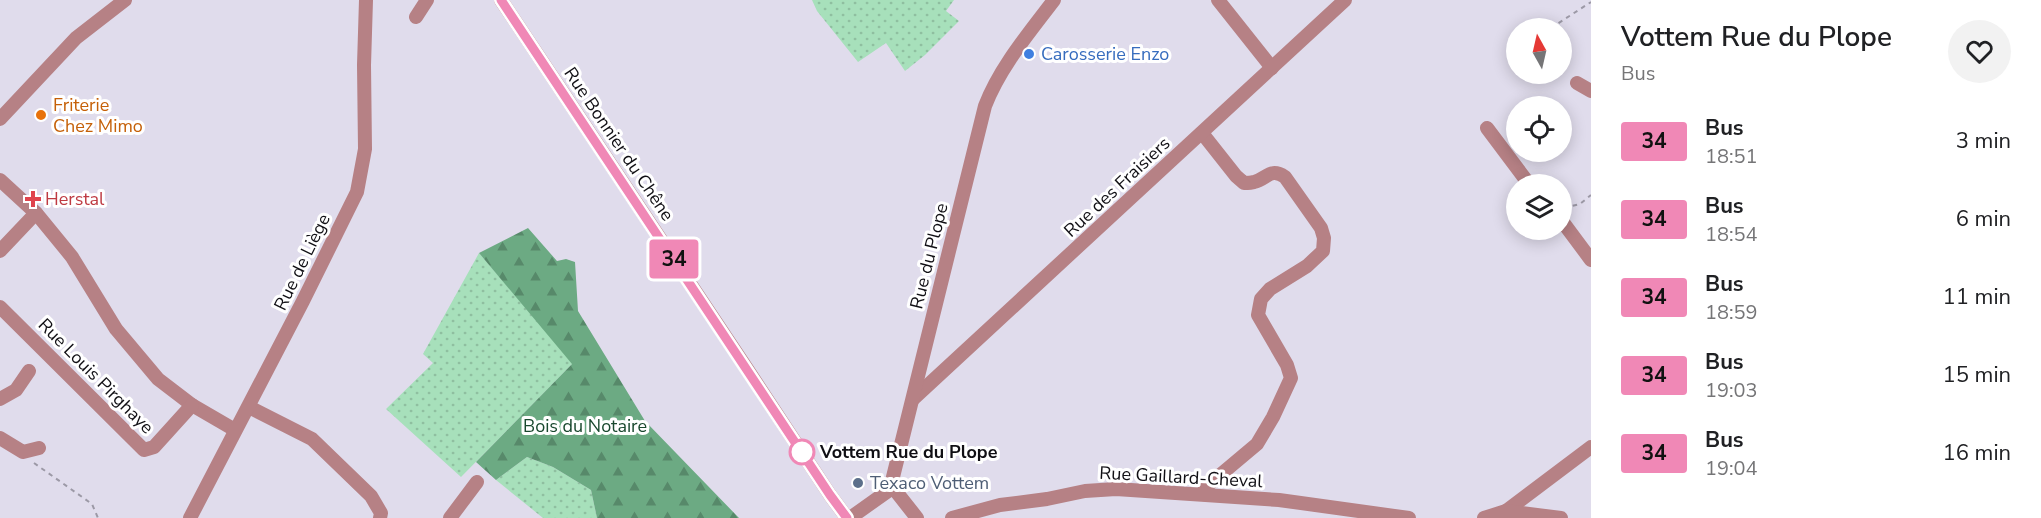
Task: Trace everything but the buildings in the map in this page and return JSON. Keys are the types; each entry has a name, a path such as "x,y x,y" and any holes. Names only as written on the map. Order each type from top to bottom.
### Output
{"street":[{"path":"0,119 76,38 125,0"},
{"name":"Rue de Liège","path":"190,518 249,407 357,192 365,149 366,0"},
{"path":"416,17 427,0"},
{"name":"Rue Bonnier du Chêne","path":"501,0 830,495 848,518"},
{"name":"Rue du Plope","path":"891,485 990,91 1054,0"},
{"path":"1218,0 1272,68"},
{"name":"Rue des Fraisiers","path":"913,399 1345,0"},
{"path":"1577,84 1591,91"},
{"path":"1487,128 1522,174"},
{"path":"1202,133 1244,183 1254,182 1275,173 1286,177 1321,228 1324,238 1323,251 1307,266 1270,289 1261,299 1258,315 1287,365 1291,378 1277,409 1257,444 1207,486 1202,494"},
{"path":"0,180 36,213 72,257 116,329 158,379 192,405 236,430"},
{"path":"0,251 36,213"},
{"path":"1572,234 1591,260"},
{"name":"Rue Louis Pirghaye","path":"0,307 144,450 154,447 192,405"},
{"path":"0,399 16,390 29,371"},
{"path":"249,407 312,439 371,496 381,513 380,518"},
{"path":"0,438 23,452 39,448"},
{"path":"1484,518 1506,511 1591,447"},
{"path":"450,518 477,482"},
{"path":"848,518 888,491 891,485 917,518"},
{"name":"Rue Gaillard-Cheval","path":"952,518 1000,505 1085,491 1116,489 1289,502 1409,518"},
{"path":"1506,511 1561,518"}],"path":[{"path":"1566,18 1591,2"},
{"path":"1572,206 1580,204 1591,195"},
{"path":"23,452 43,470 92,504 98,518"}],"green space":[{"path":"812,0 954,0 946,11 959,21 925,55 905,71 886,43 858,62 817,11"},
{"name":"Bois du Notaire","path":"528,228 557,261 566,259 575,262 578,311 645,421 739,518 597,518 591,490 553,467 527,457 496,480 476,462 572,364 479,253"},
{"path":"479,253 573,363 461,477 386,409 433,363 423,354"},
{"path":"527,457 553,467 591,490 597,518 543,518 496,480"}],"bus line":[{"name":"34","path":"501,0 847,518"}],"place":[{"name":"Carosserie Enzo","path":"1029,54"},
{"name":"Friterie Chez Mimo","path":"41,115"},
{"name":"Herstal","path":"33,199"},
{"name":"Vottem Rue du Plope","path":"802,452"},
{"name":"Texaco Vottem","path":"858,483"}]}
